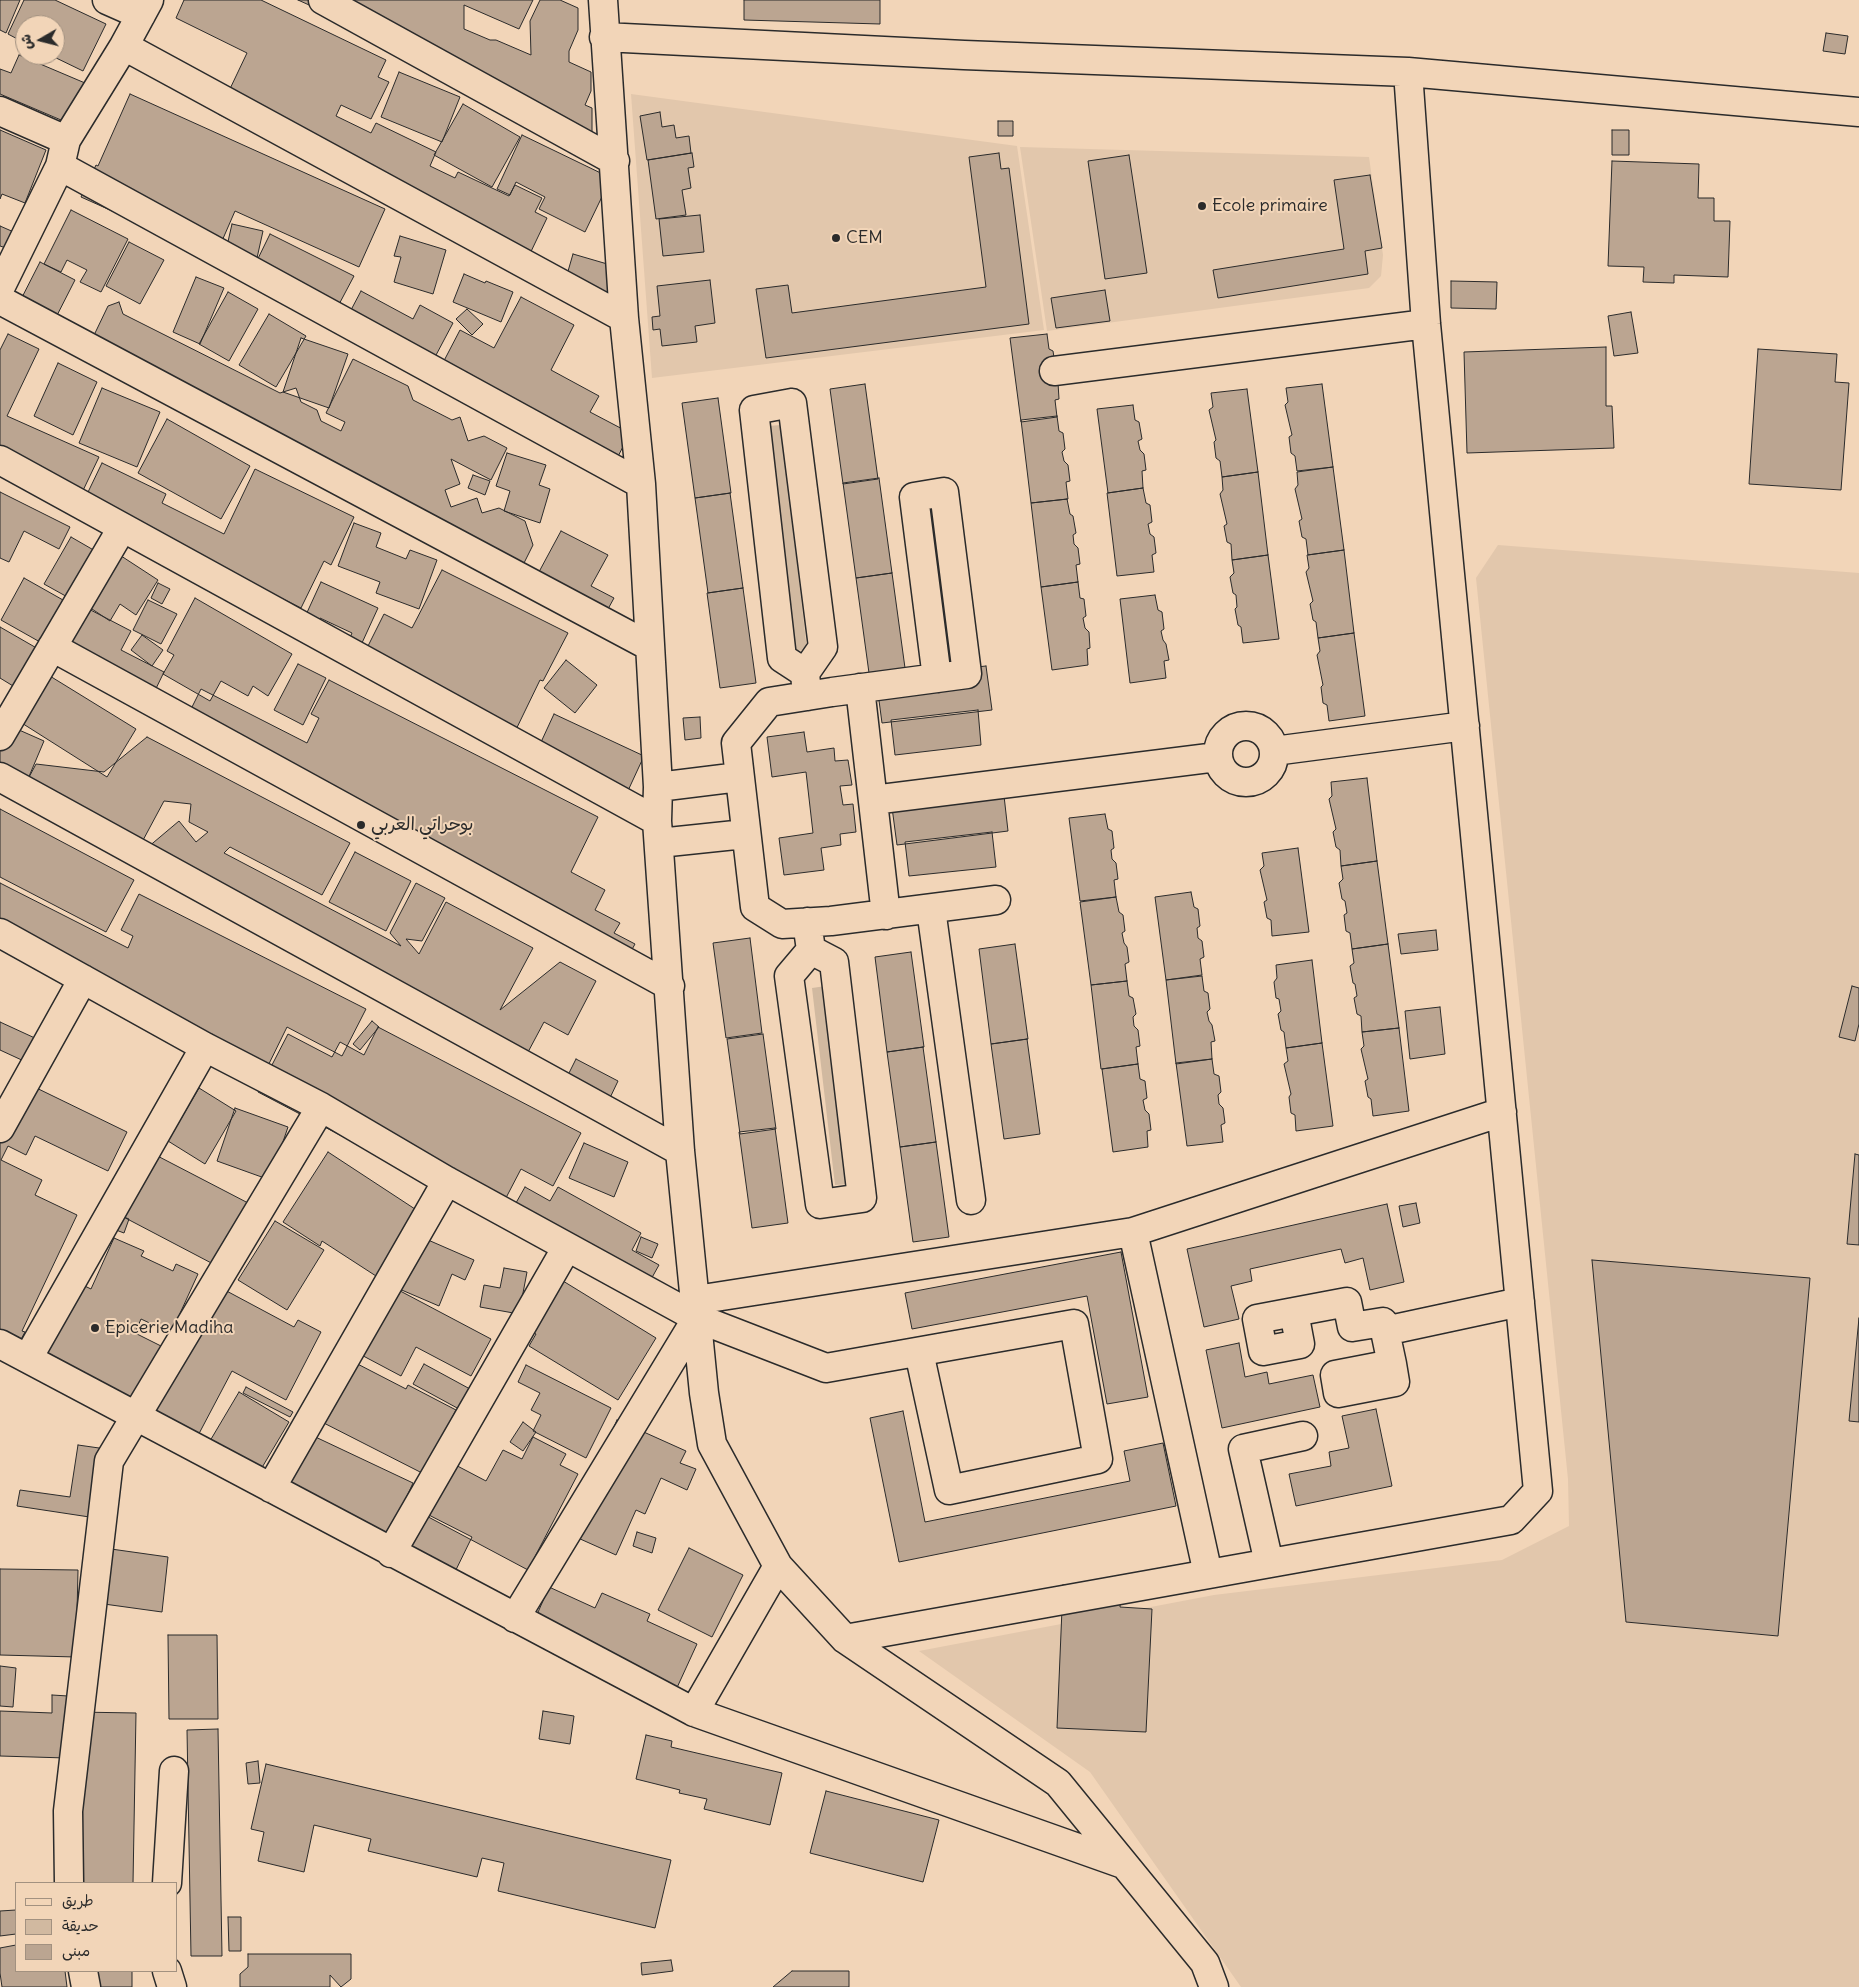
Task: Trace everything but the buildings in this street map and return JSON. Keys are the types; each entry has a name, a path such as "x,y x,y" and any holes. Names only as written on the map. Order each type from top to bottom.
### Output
{"street":[{"path":"107,0 145,7 124,46 66,140 60,166 1,286 649,646"},
{"path":"323,0 615,161"},
{"path":"602,1 615,161 624,318 641,484 658,787 658,832 680,1151 704,1393 712,1444 778,1566 845,1639 1058,1783 1205,1963 1214,1987"},
{"path":"604,37 964,55 1408,72 1859,112"},
{"path":"124,46 624,318"},
{"path":"845,1639 1511,1520 1538,1491 1426,324 1408,72"},
{"path":"0,111 66,140"},
{"path":"60,166 641,484"},
{"path":"1054,371 1426,324"},
{"path":"792,403 823,647 806,685 782,658 754,410 792,403"},
{"path":"0,460 658,832 745,834"},
{"path":"938,678 914,498 944,492 967,674 938,678 860,688 806,685 769,702 736,743 745,834 755,907 782,924 886,915 996,900"},
{"path":"0,736 122,528"},
{"path":"52,647 670,986"},
{"path":"860,688 886,915"},
{"path":"1249,726 1260,730 1270,739 1274,751 1274,760 1265,775 1249,782 1240,782 1232,779 1220,766 1217,758 1218,745 1225,734 1236,727 1249,726"},
{"path":"1274,751 1465,726"},
{"path":"873,800 1217,758"},
{"path":"658,787 739,776"},
{"path":"0,777 680,1151"},
{"path":"931,909 971,1200"},
{"path":"807,922 811,950 789,976 820,1204 862,1198 834,962 811,950"},
{"path":"0,933 205,1047 321,1107 447,1181 567,1247 696,1309 826,1368 1074,1324 1098,1459 949,1490 919,1352"},
{"path":"0,1128 83,979"},
{"path":"28,1358 205,1047"},
{"path":"68,1882 68,1811 109,1460 321,1107"},
{"path":"515,1618 696,1309 1133,1232 1502,1112"},
{"path":"271,1488 447,1181"},
{"path":"1133,1232 1208,1574"},
{"path":"391,1553 567,1247"},
{"path":"1294,1312 1347,1302 1352,1328 1383,1322 1392,1364"},
{"path":"1385,1331 1520,1302"},
{"path":"0,1344 694,1712 1124,1864"},
{"path":"1269,1563 1243,1449 1303,1436"},
{"path":"694,1712 778,1566"},
{"path":"167,1882 174,1771"},
{"path":"83,1972 86,1987"},
{"path":"167,1972 172,1987"}],"shaded area":[{"name":"CEM","path":"631,94 1017,146 1044,330 652,378"},
{"name":"Ecole primaire","path":"1020,147 1369,157 1383,255 1381,276 1369,288 1047,331"},
{"path":"1498,545 1859,573 1859,1987 1241,1987 1090,1772 919,1651 1214,1595 1502,1560 1569,1526 1568,1479 1476,578"}],"green space":[{"path":"781,425 807,650 794,651 768,426"},
{"path":"826,986 849,1184 835,1185 812,988"}],"place":[{"name":"Ecole primaire","path":"1202,206"},
{"name":"CEM","path":"836,238"},
{"name":"بوحراتي العربي","path":"361,825"},
{"name":"Epicerie Madiha","path":"95,1328"}]}
